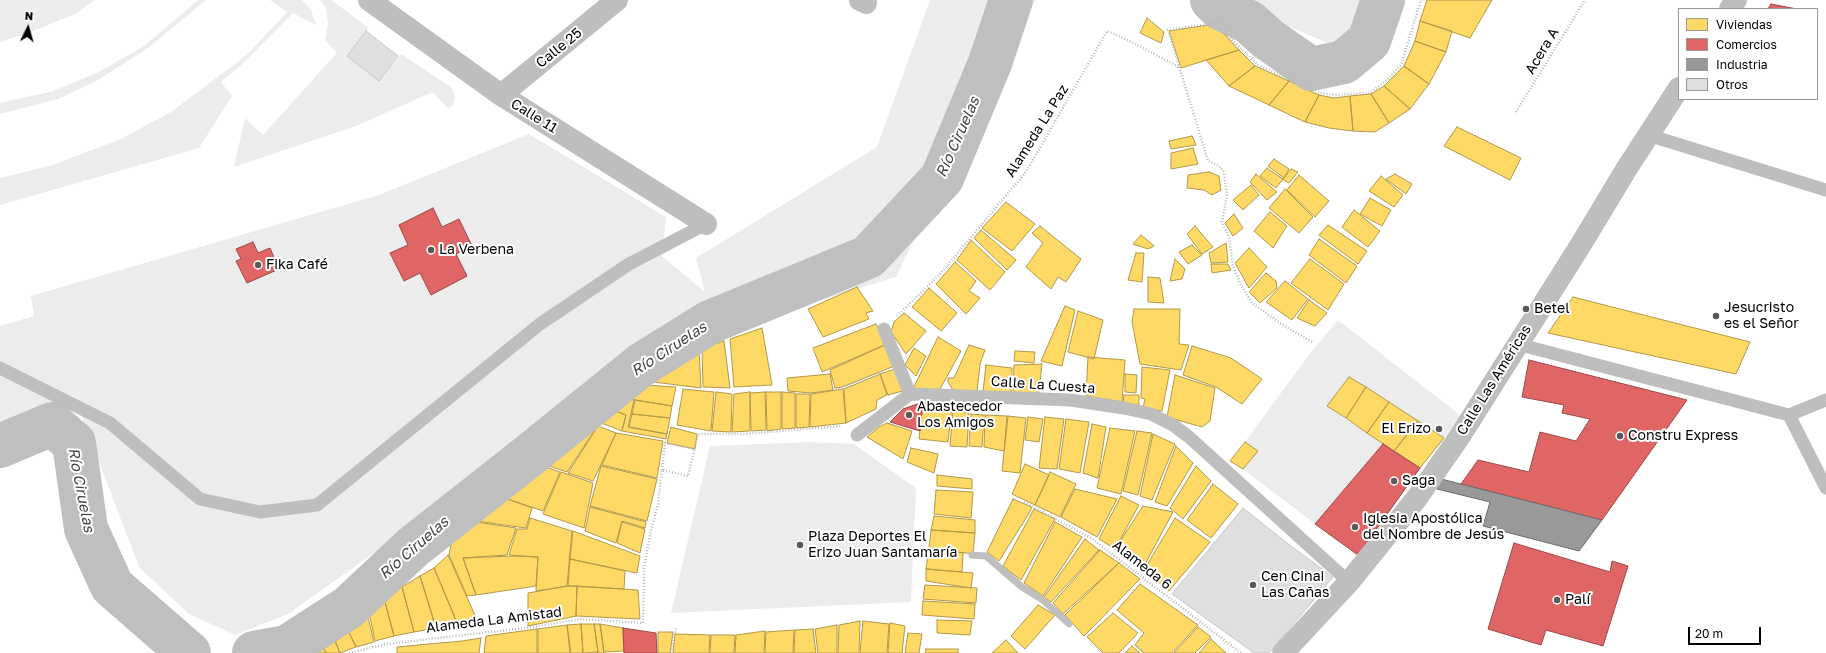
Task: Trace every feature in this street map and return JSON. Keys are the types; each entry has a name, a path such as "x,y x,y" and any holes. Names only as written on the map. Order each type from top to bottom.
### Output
{"street":[{"name":"Calle 11","path":"369,0 501,96 706,224"},
{"name":"Calle 25","path":"501,96 617,0"},
{"name":"Calle Las Américas","path":"1283,653 1349,582 1417,498 1460,436 1678,90"}],"lane":[{"path":"1648,136 1826,190"},
{"path":"0,368 110,422 200,499 260,512 318,505 540,324 629,264 706,224"},
{"path":"857,435 910,394 884,329"},
{"path":"1517,344 1789,415 1826,400"},
{"name":"Calle La Cuesta","path":"910,394 1070,400 1124,408 1151,414 1173,425 1189,437 1349,582"},
{"path":"1789,415 1826,488"}],"path":[{"path":"1312,342 1283,326 1252,303 1241,285 1233,266 1229,237 1222,222 1227,195 1224,172 1219,166 1208,161 1168,30 1215,24 1258,65 1320,93 1334,95 1370,92 1388,79 1401,65 1421,0"},
{"name":"Acera A","path":"1516,112 1585,0"},
{"name":"Alameda La Paz","path":"884,329 940,274 1026,172 1107,31 1134,43 1180,68"},
{"path":"833,390 844,388 886,371"},
{"path":"695,449 665,443 662,470 688,476 695,449 698,434 744,434 842,426"},
{"name":"Alameda La Amistad","path":"349,653 386,644 533,627 581,619 643,624 644,568 650,534 658,504 662,470"},
{"name":"Alameda 6","path":"1024,502 1091,538 1241,653"},
{"path":"671,653 676,628"},
{"path":"1135,645 1144,653"}],"shaded area":[{"path":"0,0 95,0 75,14 33,31 0,42"},
{"path":"198,0 206,0 148,48 98,80 58,99 0,114 0,103 53,91 99,72 144,46"},
{"path":"270,0 302,0 311,10 316,25 293,13 240,66 221,82 232,96 199,148 0,205 0,178 53,165 121,139 171,112 248,54 287,12"},
{"path":"320,0 331,0 369,28 347,56 379,81 401,54 452,88 455,98 453,105 448,109 433,92 356,126 234,167 245,118 263,135 337,53 325,40 328,24 326,8"},
{"path":"930,0 1036,0 1020,23 896,277 717,332 708,304 522,440 402,533 288,614 235,635 189,614 139,567 74,396 0,428 0,326 34,316 31,296 379,195 529,134 666,217 662,256 705,292 696,258 877,147"},
{"path":"1228,0 1392,0 1376,64"},
{"path":"1338,320 1461,416 1444,438 1349,377 1327,406 1383,444 1315,524 1243,469 1258,451 1245,442 1311,352"},
{"name":"Plaza Deportes El Erizo Juan Santamaría","path":"811,442 854,444 916,488 911,602 671,613 710,446"}],"building: Viviendas":[{"path":"1427,0 1492,0 1470,38 1420,21"},
{"path":"1147,18 1164,32 1161,43 1140,33"},
{"path":"1420,21 1452,31 1446,52 1415,41"},
{"path":"1215,24 1239,50 1181,68 1169,31"},
{"path":"1415,41 1446,52 1429,84 1404,66"},
{"path":"1239,50 1255,66 1229,86 1206,60"},
{"path":"1255,66 1289,81 1269,105 1229,86"},
{"path":"1404,66 1429,84 1410,109 1384,86"},
{"path":"1289,81 1319,95 1305,122 1269,105"},
{"path":"1384,86 1410,109 1389,123 1371,94"},
{"path":"1371,94 1389,123 1375,132 1353,131 1350,96"},
{"path":"1319,95 1334,98 1350,96 1353,131 1329,128 1305,122"},
{"path":"1457,127 1521,158 1510,180 1444,146"},
{"path":"1192,136 1196,145 1171,149 1169,141"},
{"path":"1193,148 1198,164 1171,169 1171,153"},
{"path":"1274,159 1289,169 1284,178 1268,166"},
{"path":"1267,168 1283,179 1276,188 1260,176"},
{"path":"1291,169 1298,172 1289,183 1283,179"},
{"path":"1209,172 1219,176 1221,190 1212,195 1204,190 1187,188 1188,175"},
{"path":"1256,174 1277,192 1267,200 1250,182"},
{"path":"1395,174 1412,184 1406,194 1386,179"},
{"path":"1299,175 1329,201 1315,217 1287,190"},
{"path":"1381,176 1403,195 1394,207 1369,191"},
{"path":"1251,185 1259,195 1243,210 1233,200"},
{"path":"1285,189 1313,217 1299,233 1269,208"},
{"path":"1370,198 1391,210 1382,226 1360,214"},
{"path":"1006,202 1035,224 1012,251 982,228"},
{"path":"1354,210 1380,231 1368,247 1342,227"},
{"path":"1270,212 1287,226 1273,248 1254,231"},
{"path":"1234,214 1243,228 1233,236 1225,223"},
{"path":"1328,225 1367,251 1358,264 1319,235"},
{"path":"1040,226 1081,259 1066,282 1058,277 1051,289 1026,267 1043,243 1032,233"},
{"path":"1195,226 1213,247 1202,254 1187,234"},
{"path":"981,230 1016,260 1007,270 974,238"},
{"path":"1141,235 1154,246 1148,249 1133,244"},
{"path":"1319,239 1357,266 1346,283 1309,255"},
{"path":"971,240 1005,272 990,290 957,260"},
{"path":"1226,243 1228,262 1211,263 1209,253"},
{"path":"1192,245 1202,255 1188,264 1179,252"},
{"path":"1249,248 1267,267 1249,288 1235,263"},
{"path":"1136,253 1144,253 1142,282 1128,280"},
{"path":"1175,259 1185,269 1182,279 1170,281"},
{"path":"1310,259 1344,284 1328,310 1291,283"},
{"path":"955,262 976,281 969,291 980,298 966,314 936,284"},
{"path":"1211,264 1228,264 1231,270 1212,273"},
{"path":"1266,273 1276,281 1277,288 1260,303 1249,292"},
{"path":"1148,277 1160,278 1164,303 1148,302"},
{"path":"1285,281 1308,299 1292,320 1266,302"},
{"path":"857,287 873,311 866,313 869,319 823,337 808,309"},
{"path":"929,288 957,313 941,331 912,307"},
{"path":"1573,297 1750,342 1736,374 1548,333"},
{"path":"1309,300 1327,313 1315,326 1297,318"},
{"path":"1065,306 1075,310 1062,366 1041,361"},
{"path":"1134,309 1180,309 1179,344 1189,345 1181,370 1140,364 1132,322"},
{"path":"1078,311 1103,320 1094,359 1068,352"},
{"path":"904,313 926,331 906,354 891,332 894,322"},
{"path":"876,324 887,344 822,372 813,348"},
{"path":"762,328 772,385 734,387 730,339"},
{"path":"938,337 961,351 940,389 912,391"},
{"path":"724,341 730,388 703,387 702,348"},
{"path":"887,344 897,365 842,387 835,388 830,370"},
{"path":"969,345 985,350 980,364 977,392 953,390 948,382 948,378 954,378"},
{"path":"1192,346 1231,358 1262,379 1242,404 1216,387 1183,375"},
{"path":"914,348 926,356 916,376 905,365"},
{"path":"699,349 701,388 637,380 660,363"},
{"path":"1015,351 1035,352 1034,363 1014,361"},
{"path":"1088,357 1125,360 1122,402 1086,396"},
{"path":"1042,364 1039,393 1013,393 1014,365"},
{"path":"986,365 1012,368 1011,393 983,392"},
{"path":"1142,367 1170,370 1162,411 1143,408 1145,399 1141,398"},
{"path":"898,368 906,390 888,395 880,374"},
{"path":"830,374 833,390 811,393 788,391 787,378"},
{"path":"880,374 887,395 877,400 876,409 846,423 844,389"},
{"path":"1125,374 1137,375 1136,393 1125,392"},
{"path":"1175,375 1215,388 1210,421 1202,427 1167,417"},
{"path":"1349,377 1366,387 1346,418 1327,406"},
{"path":"631,384 676,387 672,406 635,400 617,395"},
{"path":"1366,387 1389,402 1367,433 1346,418"},
{"path":"683,389 714,392 711,431 677,425"},
{"path":"843,389 846,423 810,427 811,394"},
{"path":"716,392 732,394 731,432 712,431"},
{"path":"750,392 750,431 732,432 734,394"},
{"path":"765,392 766,430 751,431 750,393"},
{"path":"766,392 781,392 781,429 767,431"},
{"path":"782,392 795,393 795,428 782,429"},
{"path":"796,394 810,394 809,427 796,428"},
{"path":"616,395 634,400 628,427 667,434 666,439 622,431 626,415 602,406"},
{"path":"1124,395 1139,395 1139,405 1123,403"},
{"path":"635,400 672,406 670,418 632,414"},
{"path":"923,402 952,407 948,442 919,439"},
{"path":"1389,402 1418,421 1394,451 1367,433"},
{"path":"602,406 626,415 622,431 599,422 597,424 584,419"},
{"path":"953,410 969,413 967,447 950,446"},
{"path":"632,414 670,418 667,434 629,427"},
{"path":"971,414 984,415 982,447 969,446"},
{"path":"985,415 1007,416 1004,451 984,447"},
{"path":"1008,416 1026,418 1020,473 1002,471"},
{"path":"1028,417 1043,419 1039,442 1025,440"},
{"path":"1045,417 1064,419 1057,469 1039,468"},
{"path":"1066,419 1089,422 1080,473 1059,469"},
{"path":"582,420 598,425 567,472 537,462"},
{"path":"1418,421 1444,438 1420,468 1394,451"},
{"path":"887,423 912,431 903,459 867,437 879,427"},
{"path":"1092,424 1106,427 1098,478 1083,473"},
{"path":"598,426 616,433 593,481 568,473"},
{"path":"671,427 697,434 695,449 667,443"},
{"path":"1110,428 1135,431 1121,494 1097,488"},
{"path":"1137,431 1152,433 1138,495 1123,491"},
{"path":"616,433 663,441 657,478 602,465"},
{"path":"1153,434 1175,444 1152,500 1140,496"},
{"path":"1245,442 1258,451 1243,469 1230,461"},
{"path":"1176,446 1193,463 1167,506 1155,502"},
{"path":"911,448 938,454 934,473 907,462"},
{"path":"535,463 560,472 543,511 499,496"},
{"path":"1025,464 1049,475 1035,505 1012,494"},
{"path":"601,466 657,479 647,521 590,506"},
{"path":"1196,466 1211,481 1183,519 1170,508"},
{"path":"561,472 593,483 584,528 543,514"},
{"path":"1050,472 1076,484 1060,517 1035,505"},
{"path":"937,475 972,479 972,489 937,486"},
{"path":"1213,484 1238,504 1211,538 1187,520"},
{"path":"1075,489 1117,499 1097,537 1061,517"},
{"path":"936,490 973,492 971,518 934,514"},
{"path":"499,496 532,508 526,528 476,521"},
{"path":"1121,496 1139,505 1115,549 1099,539"},
{"path":"1013,499 1032,507 999,561 987,552"},
{"path":"1143,506 1173,512 1142,570 1115,549"},
{"path":"590,507 646,522 645,528 622,521 616,543 585,531"},
{"path":"1034,509 1055,519 1021,580 1003,566"},
{"path":"934,516 975,520 975,533 931,530"},
{"path":"530,518 572,531 567,586 536,591 538,557 509,555 517,529 527,529"},
{"path":"1175,518 1210,542 1169,591 1144,570"},
{"path":"470,521 516,528 507,555 463,558 476,595 467,596 449,555 451,544"},
{"path":"622,522 645,529 640,553 617,543"},
{"path":"1055,522 1082,537 1043,596 1024,583"},
{"path":"931,530 975,533 973,554 929,548"},
{"path":"573,531 640,556 637,573 570,559"},
{"path":"1085,539 1099,550 1051,602 1044,597"},
{"path":"929,548 963,553 962,572 926,569"},
{"path":"1100,550 1119,563 1063,614 1053,603"},
{"path":"448,555 478,622 458,625 434,568"},
{"path":"513,556 538,557 536,586 476,595 463,558"},
{"path":"570,559 625,571 624,589 568,586"},
{"path":"1119,563 1140,579 1084,636 1065,615"},
{"path":"434,568 458,625 436,628 420,576"},
{"path":"926,569 973,573 971,588 926,581"},
{"path":"420,576 436,628 414,632 402,587"},
{"path":"1140,584 1198,625 1172,653 1144,653 1135,645 1144,633 1117,610"},
{"path":"925,585 977,588 976,603 923,599"},
{"path":"568,586 577,586 576,616 528,626 528,593"},
{"path":"577,586 638,590 640,619 576,616"},
{"path":"402,587 414,632 394,636 384,598"},
{"path":"384,598 394,636 375,641 369,612"},
{"path":"923,601 975,604 974,619 922,615"},
{"path":"1038,605 1055,615 1025,649 1011,636"},
{"path":"367,613 374,642 356,647 344,622"},
{"path":"1113,613 1138,633 1119,653 1103,653 1087,637"},
{"path":"937,620 972,621 970,635 937,633"},
{"path":"860,621 859,653 838,653 839,625"},
{"path":"863,621 889,624 887,653 860,653"},
{"path":"344,622 356,647 340,653 332,632"},
{"path":"890,623 905,626 902,653 888,653"},
{"path":"581,624 594,624 598,652 583,653"},
{"path":"581,624 583,653 571,653 567,625"},
{"path":"594,624 600,624 604,653 595,653 598,652"},
{"path":"600,624 623,628 624,651 604,652"},
{"path":"567,625 570,653 538,653 538,629"},
{"path":"837,625 837,653 818,653 815,629"},
{"path":"1198,627 1211,637 1195,653 1174,653"},
{"path":"537,629 537,653 484,653 486,636"},
{"path":"813,629 816,653 794,653 795,630"},
{"path":"794,630 793,653 765,653 766,632"},
{"path":"765,631 764,653 735,653 736,635"},
{"path":"658,632 673,632 670,653 658,653"},
{"path":"908,633 922,634 919,653 905,653"},
{"path":"332,634 340,653 326,653 319,639"},
{"path":"675,634 710,635 709,653 673,653"},
{"path":"711,635 735,635 734,653 710,653"},
{"path":"481,638 479,653 397,653 397,647"},
{"path":"319,639 326,653 311,653 307,645"},
{"path":"1211,639 1226,653 1199,653"},
{"path":"1006,640 1018,653 992,653"},
{"path":"307,645 311,653 299,653 298,650"},
{"path":"1132,646 1140,653 1125,653"},
{"path":"926,649 958,649 958,653 925,653"}],"building: Comercios":[{"path":"1771,4 1792,8 1769,8"},
{"name":"La Verbena","path":"433,208 442,227 459,219 472,246 456,254 467,276 431,295 420,273 404,281 390,253 408,245 399,225"},
{"name":"Fika Café","path":"253,242 258,253 270,248 279,269 247,283 236,261 241,259 236,249"},
{"name":"Constru Express","path":"1529,360 1687,400 1602,520 1461,484 1478,460 1529,472 1540,432 1576,441 1590,419 1562,413 1564,405 1522,397"},
{"name":"Abastecedor Los Amigos","path":"923,402 920,431 890,422 903,409"},
{"path":"1383,444 1420,468 1358,555 1315,524"},
{"name":"Palí","path":"1514,543 1610,572 1612,561 1628,566 1603,646 1546,630 1541,645 1488,629"},
{"path":"623,628 656,633 657,653 624,653"}],"building: Industria":[{"path":"1441,479 1602,520 1579,551 1483,526 1490,502 1437,489"}],"building: Otros":[{"path":"366,31 398,56 379,81 347,56"},
{"name":"Cen Cinai Las Cañas","path":"1243,508 1333,577 1269,653 1254,653 1172,594"}],"waterway":[{"name":"Río Ciruelas","path":"254,653 287,647 349,607 413,547 641,365 710,322 868,257 942,178 990,63 1011,0"},
{"name":"Río Ciruelas","path":"1212,0 1220,8 1249,22 1268,39 1311,69 1344,62 1369,41 1383,0"},
{"name":"Río Ciruelas","path":"0,446 52,424 74,443 86,529 112,586 189,653"},
{"path":"972,555 986,556 1022,587 1043,600 1069,624"}],"place":[{"name":"La Verbena","path":"431,250"},
{"name":"Fika Café","path":"258,265"},
{"name":"Betel","path":"1526,309"},
{"name":"Jesucristo es el Señor","path":"1716,316"},
{"name":"Abastecedor Los Amigos","path":"909,415"},
{"name":"El Erizo","path":"1439,429"},
{"name":"Constru Express","path":"1620,436"},
{"name":"Saga","path":"1394,481"},
{"name":"Iglesia Apostólica del Nombre de Jesús","path":"1355,527"},
{"name":"Plaza Deportes El Erizo Juan Santamaría","path":"800,545"},
{"name":"Cen Cinai Las Cañas","path":"1253,585"},
{"name":"Palí","path":"1557,600"}]}
